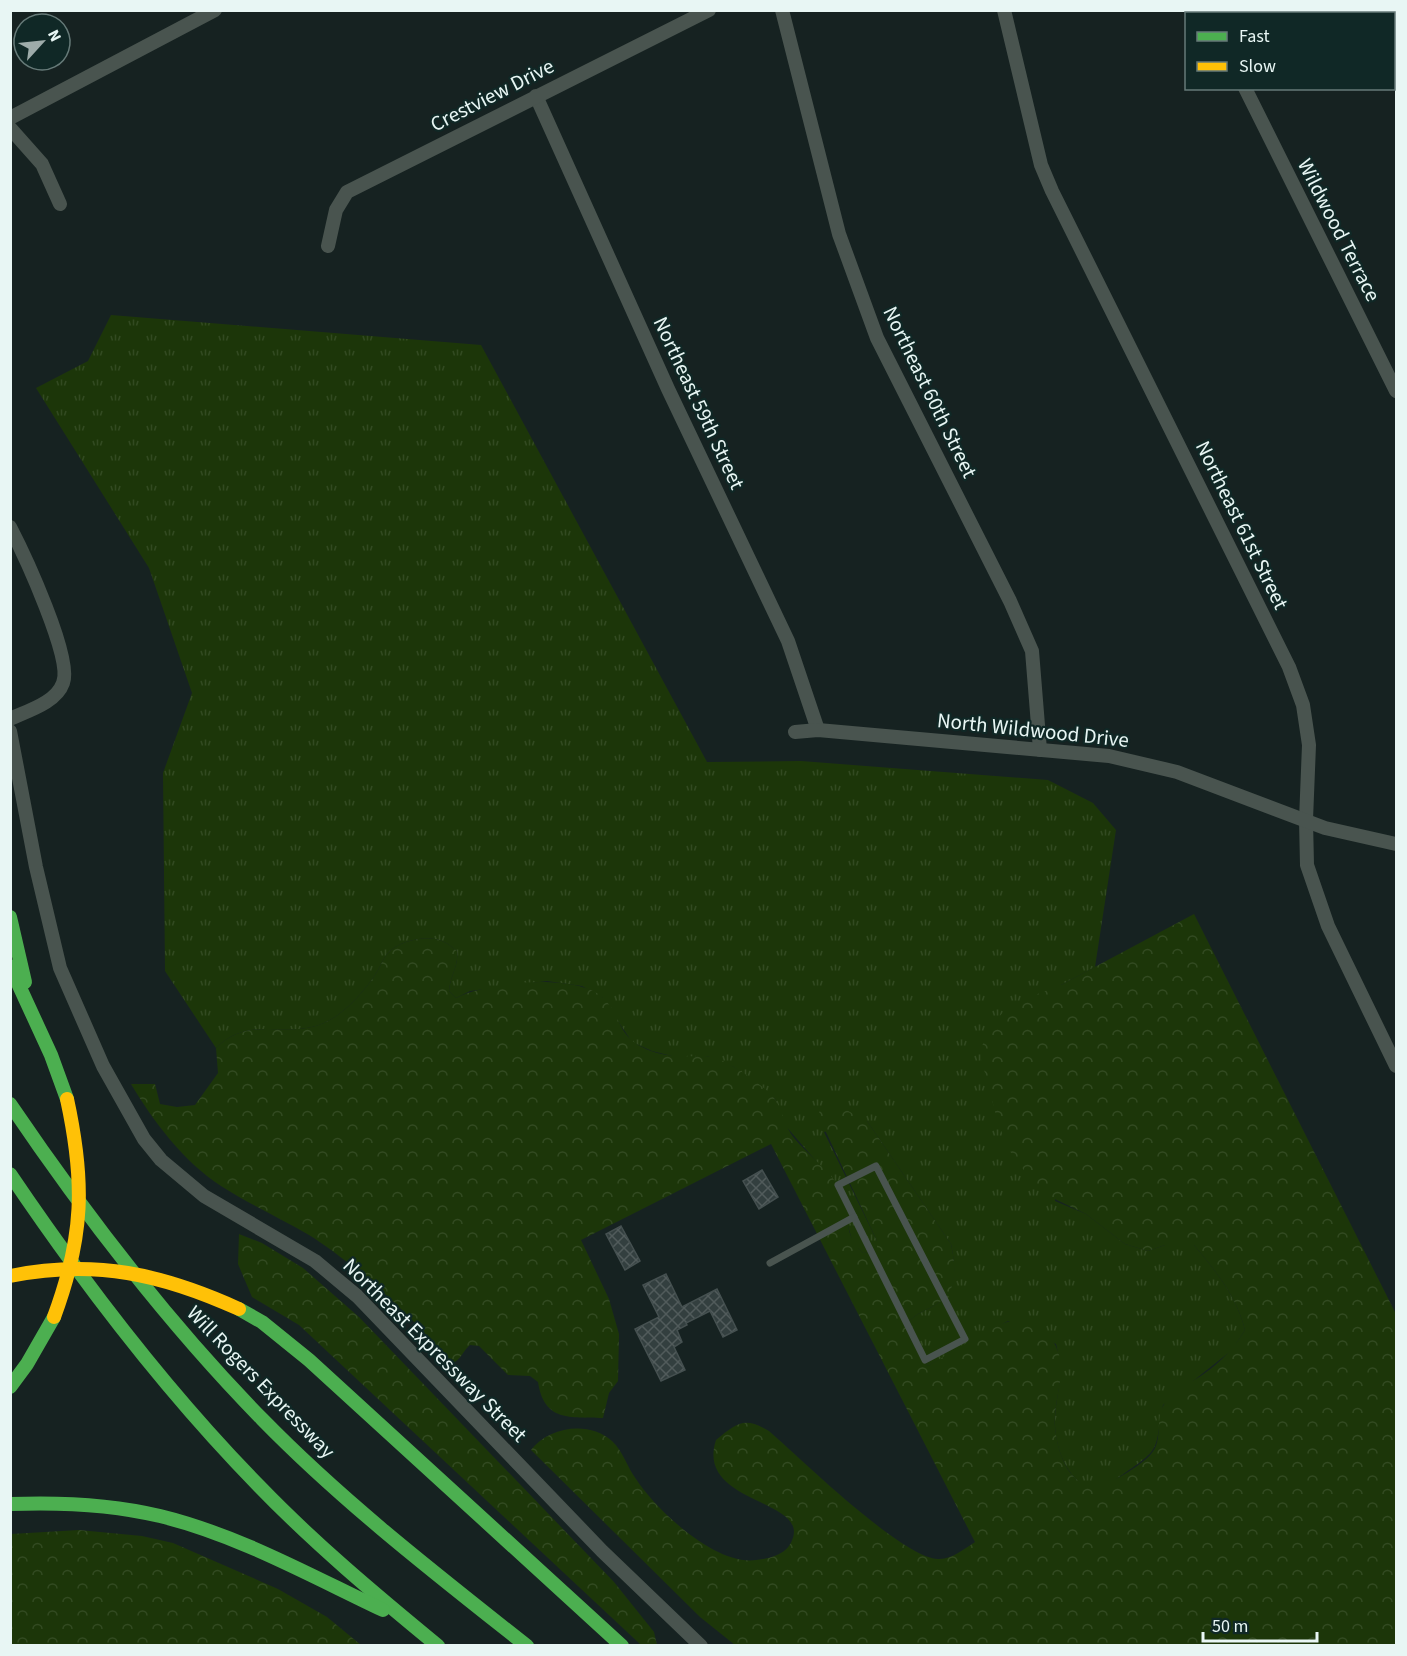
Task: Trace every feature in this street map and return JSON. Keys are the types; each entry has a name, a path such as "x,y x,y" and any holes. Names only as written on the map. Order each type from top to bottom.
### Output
{"highway":[{"path":"10,917 30,1005"},
{"path":"10,966 30,1005 67,1099 79,1161 80,1201 74,1255 54,1317 27,1364 10,1387"},
{"name":"Will Rogers Expressway","path":"10,1104 51,1166 109,1243 172,1319 245,1400 302,1459 362,1513 527,1646"},
{"path":"10,1174 49,1234 91,1292 198,1420 273,1498 404,1620 438,1646"},
{"path":"10,1276 80,1267 145,1273 202,1291 239,1308 262,1322 309,1360 622,1646"},
{"path":"10,1504 97,1505 127,1509 182,1522 254,1549 404,1620"}],"street":[{"path":"10,118 215,10"},
{"name":"Crestview Drive","path":"328,246 336,210 347,192 709,10"},
{"name":"Northeast 60th Street","path":"782,10 839,234 876,338 1010,601 1032,651 1040,750"},
{"name":"Northeast 61st Street","path":"1004,10 1041,165 1289,667 1303,705 1309,745 1307,865 1317,900 1396,1066"},
{"name":"Wildwood Terrace","path":"1246,90 1396,391"},
{"name":"Northeast 59th Street","path":"536,96 668,389 788,640 818,730"},
{"path":"10,128 42,164 60,204"},
{"path":"10,527 59,643 66,672 63,686 50,700 10,719"},
{"name":"North Wildwood Drive","path":"795,732 818,730 1109,756 1178,772 1325,828 1396,844"},
{"name":"Northeast Expressway Street","path":"10,731 36,867 60,968 103,1066 144,1139 161,1160 204,1196 315,1261 357,1296 603,1551 701,1646"}],"lane":[{"path":"876,1166 965,1339 925,1360 854,1217 838,1185 876,1166"},
{"path":"770,1263 854,1217"}],"green space":[{"path":"111,315 481,345 707,762 801,761 1048,780 1093,803 1116,830 1095,967 1061,985 1055,1201 1086,1214 1125,1244 1148,1251 1165,1245 1194,1245 1231,1295 1245,1330 1232,1350 1163,1405 1157,1440 1151,1453 1103,1487 1082,1484 1074,1477 1062,1458 1056,1436 1055,1415 1060,1368 1056,1344 1008,1321 928,1366 910,1339 906,1325 913,1317 941,1301 950,1289 954,1275 951,1244 867,1121 824,1132 877,1241 877,1252 863,1253 853,1243 846,1219 816,1161 784,1124 775,1099 734,1067 707,1056 680,1058 652,1051 632,1042 602,997 582,986 547,981 470,991 456,998 449,991 457,961 457,951 436,939 413,940 392,949 364,989 347,1008 335,1017 319,1025 303,1028 244,1031 230,1037 216,1048 165,971 163,773 192,693 149,568 36,388 88,361"},
{"path":"1194,914 1396,1314 1396,1645 735,1645 700,1617 531,1450 538,1442 569,1429 592,1430 603,1434 616,1445 645,1492 672,1520 706,1545 740,1560 760,1560 778,1555 789,1546 794,1530 788,1519 722,1478 714,1462 716,1440 735,1426 747,1423 769,1431 826,1483 877,1525 922,1554 938,1559 948,1558 975,1542 771,1144 581,1240 609,1299 619,1334 618,1381 609,1393 603,1418 580,1418 560,1415 553,1411 541,1395 538,1382 530,1376 508,1375 479,1346 470,1345 455,1362 448,1360 402,1310 327,1247 242,1199 194,1165 159,1126 131,1084 155,1084 160,1104 177,1107 195,1105 218,1073 216,1048 230,1037 244,1031 319,1025 335,1017 347,1008 364,989 392,949 413,940 436,939 457,951 457,961 449,991 456,998 488,988 529,982 570,984 588,989 601,996 613,1011 625,1033 639,1045 665,1055 713,1057 742,1072 768,1092 777,1102 794,1138 826,1170 842,1192 846,1200 851,1236 863,1253 877,1252 877,1241 818,1115 822,1106 835,1104 867,1121 951,1244 954,1275 951,1289 941,1301 918,1314 906,1325 910,1339 928,1366 1007,1322 1028,1322 1043,1330 1056,1346 1059,1355 1061,1373 1055,1427 1061,1455 1070,1473 1085,1484 1094,1486 1107,1483 1124,1474 1151,1454 1157,1442 1160,1415 1165,1403 1178,1390 1222,1359 1245,1330 1231,1295 1194,1245 1165,1245 1148,1251 1125,1244 1086,1214 1040,1192 1009,1150 998,1123 982,1062 982,1046 990,1028 1009,1005 1061,985"},
{"path":"239,1234 262,1243 303,1268 359,1317 614,1582 654,1632 657,1645 641,1645 299,1325 252,1297 238,1264"},
{"path":"79,1530 142,1536 173,1543 278,1589 327,1617 361,1645 11,1645 11,1534"}],"building":[{"path":"762,1170 778,1197 759,1209 743,1181"},
{"path":"621,1226 640,1261 625,1270 606,1234"},
{"path":"666,1274 682,1307 717,1289 737,1330 723,1337 710,1311 686,1323 687,1325 677,1330 682,1342 674,1347 685,1370 661,1381 635,1329 659,1317 643,1285"}],"traffic: fast":[{"path":"10,917 25,982"},
{"path":"10,966 51,1055 67,1099"},
{"path":"10,1104 68,1187 129,1267 193,1345 262,1419 357,1508 527,1646"},
{"path":"10,1174 67,1256 127,1336 224,1450 324,1549 438,1646"},
{"path":"239,1309 262,1322 309,1360 622,1646"},
{"path":"10,1387 27,1364 54,1317"},
{"path":"10,1504 48,1503 104,1506 160,1516 189,1524 274,1557 383,1610"}],"traffic: slow":[{"path":"54,1317 71,1260 78,1209 77,1157 67,1099"},
{"path":"10,1276 71,1269 128,1273 183,1287 239,1309"}]}
